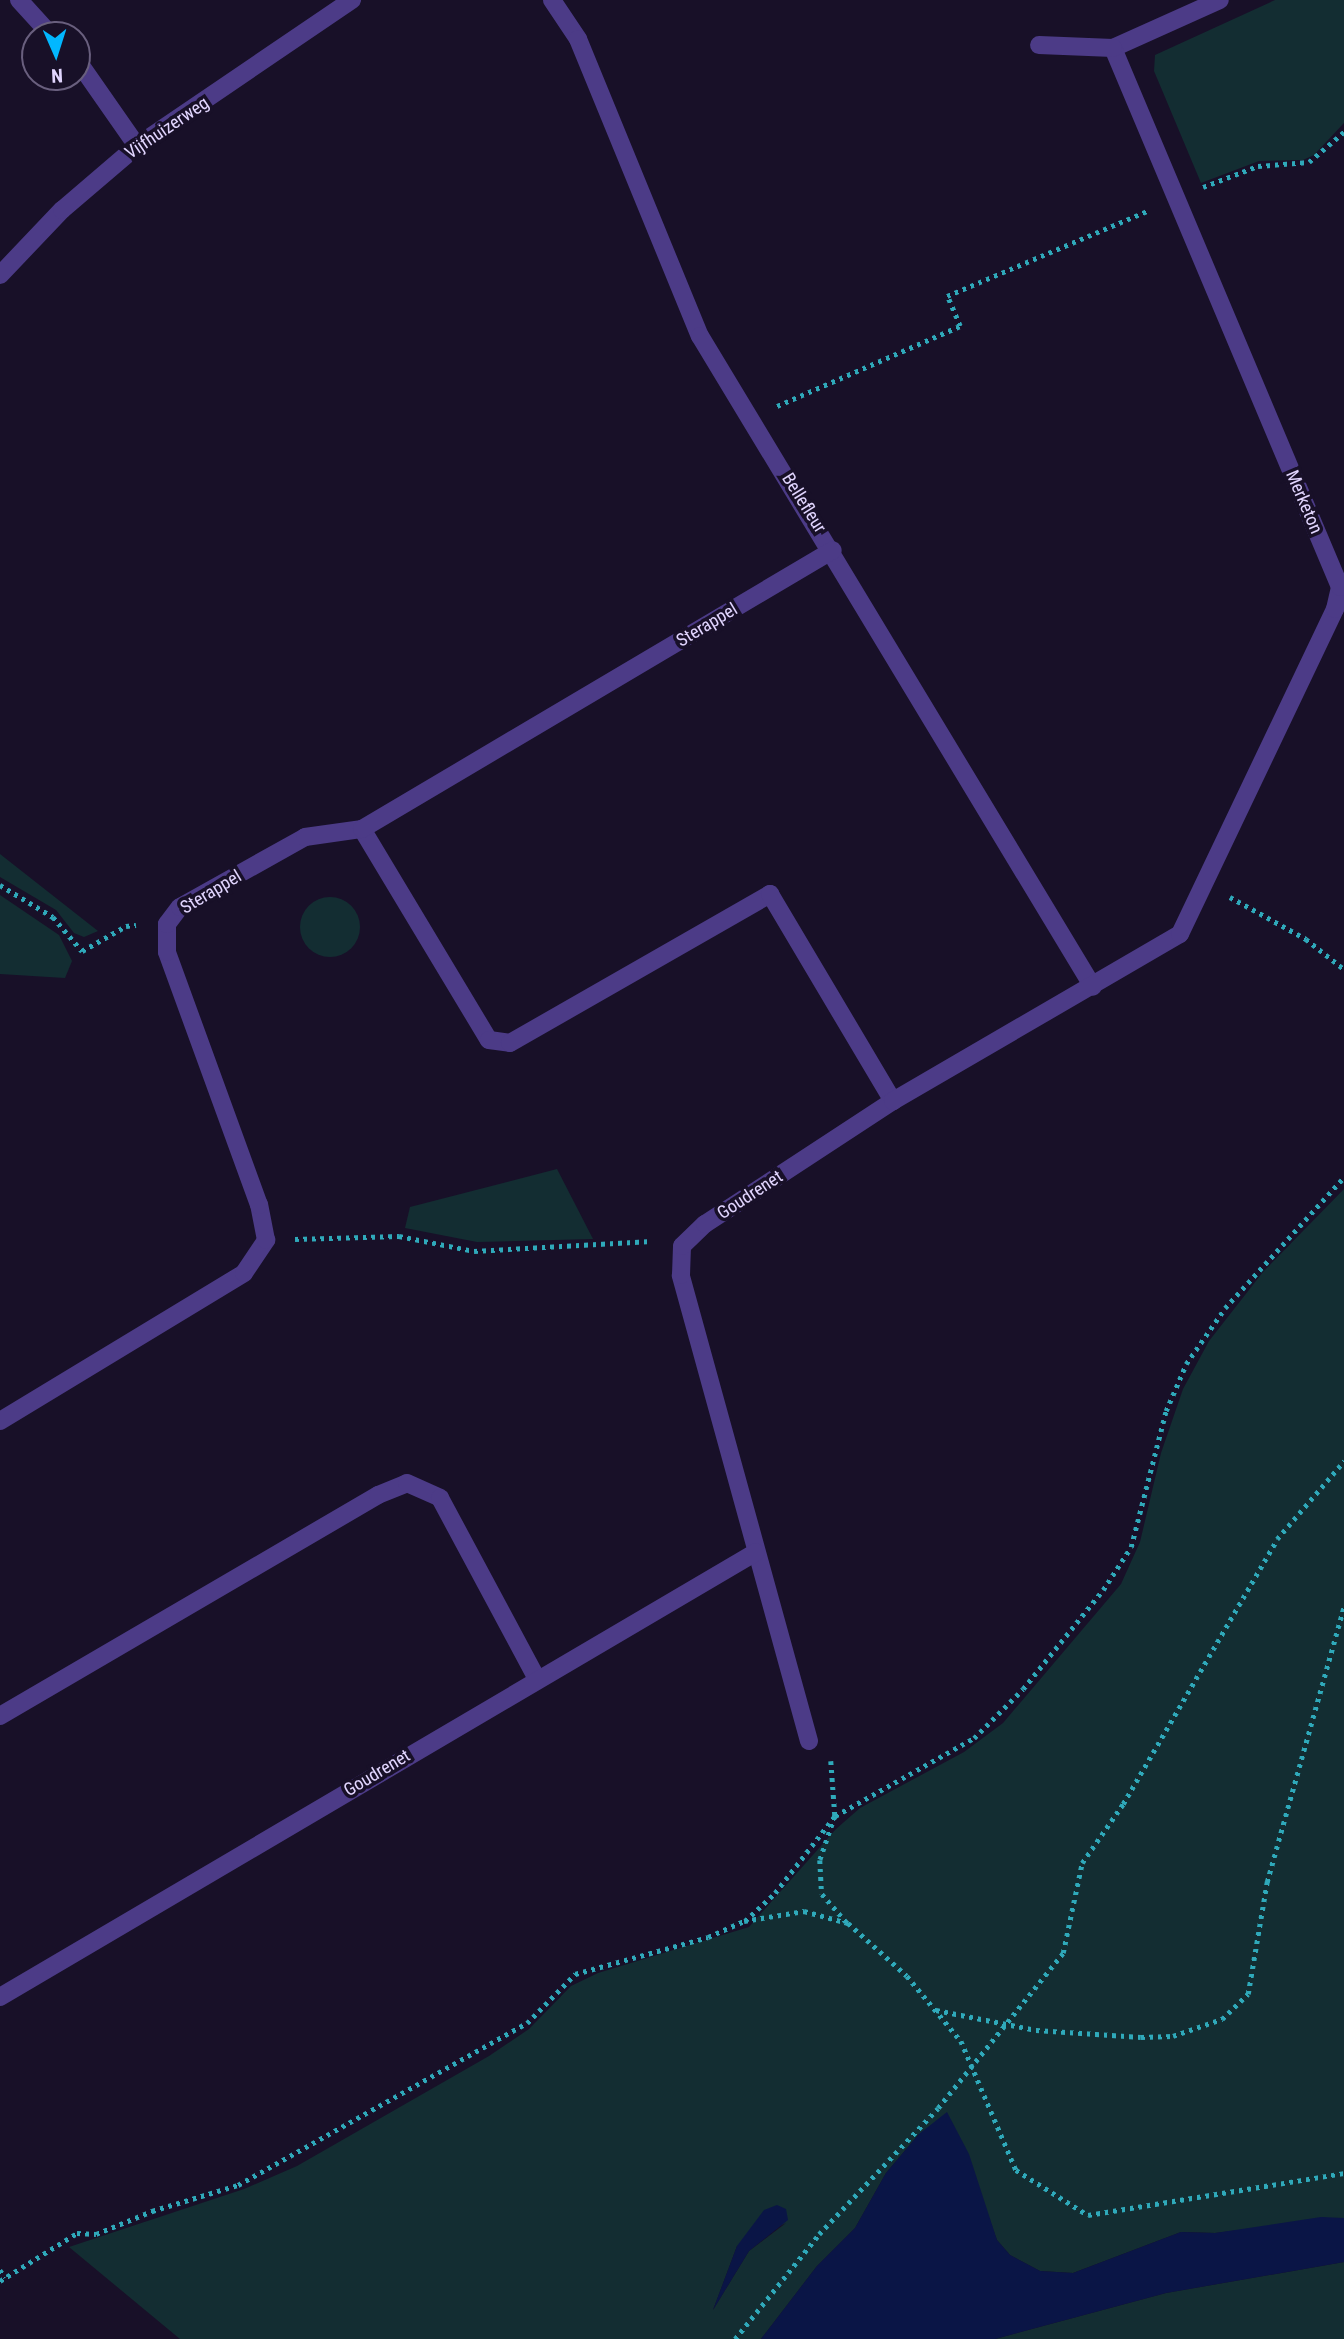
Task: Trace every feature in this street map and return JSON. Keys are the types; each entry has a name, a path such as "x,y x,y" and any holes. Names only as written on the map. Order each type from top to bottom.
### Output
{"street":[{"path":"19,0 38,21"},
{"name":"Vijfhuizerweg","path":"0,275 62,210 137,146 352,0"},
{"name":"Bellefleur","path":"552,0 578,39 699,336 833,550 1093,987"},
{"path":"1039,45 1113,48 1220,0"},
{"name":"Merketon","path":"1093,987 1180,934 1206,885 1335,609 1340,587 1113,48"},
{"path":"91,80 137,146"},
{"name":"Sterappel","path":"266,1240 259,1205 167,952 167,924 180,907 305,837 362,829 833,550"},
{"path":"362,829 489,1040 510,1043 770,894 893,1101"},
{"name":"Goudrenet","path":"682,1246 705,1224 893,1101 1093,987"},
{"path":"0,1421 244,1273 266,1240"},
{"path":"682,1246 681,1275 809,1741"},
{"path":"0,1716 378,1495 407,1483 440,1498 537,1679"},
{"name":"Goudrenet","path":"0,1997 756,1552"}],"path":[{"path":"750,418 960,326 947,296 1176,198 1258,166 1309,162 1344,132"},
{"path":"0,885 53,917 82,951 126,926 167,924"},
{"path":"1206,885 1298,934 1344,969"},
{"path":"744,1921 775,1893 835,1816 974,1738 1023,1689 1103,1590 1131,1547 1166,1410 1186,1364 1225,1308 1344,1177"},
{"path":"266,1240 399,1236 474,1251 662,1241 682,1246"},
{"path":"735,2339 819,2234 972,2067 1063,1952 1082,1863 1123,1804 1277,1539 1344,1461"},
{"path":"934,2010 1036,2030 1173,2036 1222,2019 1248,1994 1266,1882 1344,1606"},
{"path":"809,1741 831,1761 835,1816 820,1860 822,1894 848,1923 906,1976 961,2041 1016,2169 1088,2215 1344,2174"},
{"path":"0,2281 77,2233 96,2234 152,2211 238,2185 527,2023 575,1974 708,1937 744,1921 804,1911 848,1923"},
{"path":"0,2270 5,2277"}],"green space":[{"path":"1275,0 1344,0 1344,123 1314,155 1303,160 1259,161 1201,183 1154,71 1155,55"},
{"path":"0,854 98,931 84,937 74,933 56,910 0,877"},
{"path":"0,895 59,935 72,961 65,978 0,974"},
{"path":"330,897 351,906 360,927 351,948 330,957 309,948 300,927 309,906"},
{"path":"557,1169 593,1239 477,1242 405,1228 410,1207"},
{"path":"1344,1189 1344,2218 1215,2233 1181,2232 1073,2273 1040,2271 1010,2255 997,2240 983,2202 919,2134 886,2173 855,2228 817,2266 761,2339 180,2339 69,2247 244,2189 297,2166 489,2056 529,2029 571,1986 598,1973 749,1927 836,1829 860,1808 964,1752 1003,1723 1121,1584 1140,1542 1161,1453 1183,1389 1209,1341 1263,1272","holes":["786,2223 749,2251 713,2310 737,2246"]},
{"path":"1344,2262 1344,2339 995,2339 1166,2293"}],"shaded area":[{"path":"947,2112 969,2154 997,2240 1010,2255 1040,2271 1073,2273 1181,2232 1215,2233 1321,2217 1344,2218 1344,2262 1166,2293 995,2339 761,2339 817,2266 855,2228 886,2173 919,2134"},
{"path":"777,2205 786,2209 788,2220 749,2251 713,2310 737,2246 764,2210"}]}
